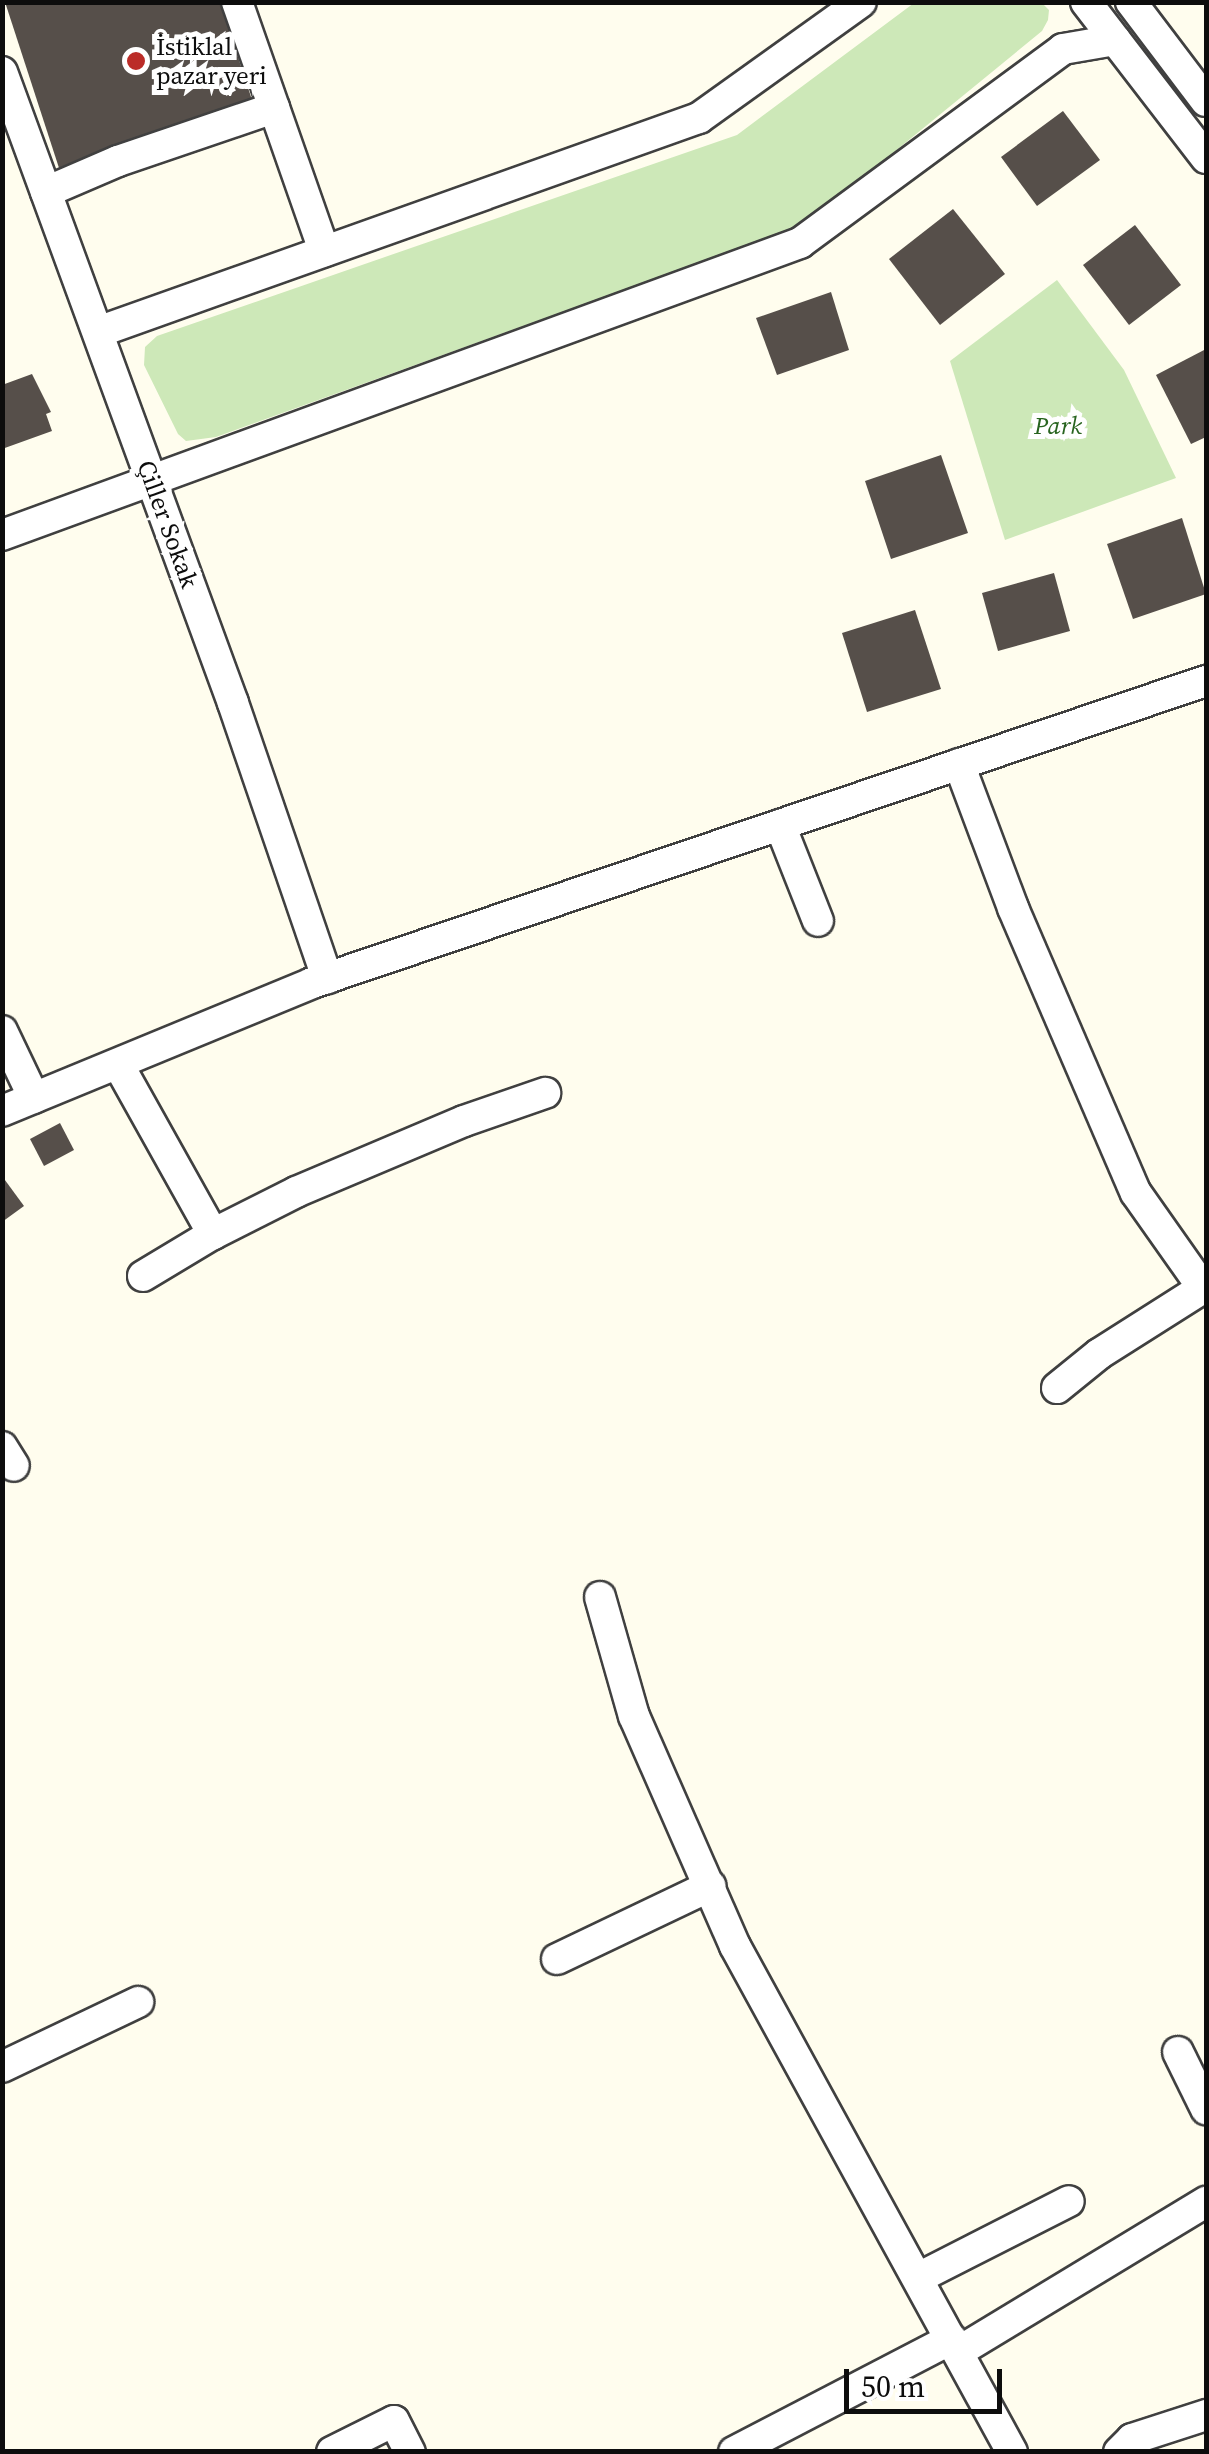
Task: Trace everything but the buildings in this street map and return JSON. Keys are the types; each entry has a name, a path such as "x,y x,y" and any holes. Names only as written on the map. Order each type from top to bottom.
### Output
{"street":[{"path":"237,2 324,251"},
{"path":"98,332 699,118 861,2"},
{"path":"1086,2 1206,158"},
{"path":"1131,2 1206,101"},
{"path":"2,535 800,243 1063,48 1115,40"},
{"name":"Çiller Sokak","path":"2,72 12,128 46,192 98,332 327,978"},
{"path":"46,192 118,161 274,108"},
{"path":"2,1111 327,978 1206,681"},
{"path":"959,764 1014,908 1136,1193 1203,1288 1099,1354 1057,1388"},
{"path":"780,825 818,921"},
{"path":"2,1031 34,1098"},
{"path":"118,1064 212,1234"},
{"path":"143,1276 212,1234 296,1192 464,1121 546,1093"},
{"path":"600,1597 634,1716 735,1946 1012,2452"},
{"path":"557,1959 710,1886"},
{"path":"2,2067 138,2002"},
{"path":"1178,2052 1206,2109"},
{"path":"918,2278 1068,2201"},
{"path":"734,2452 954,2346 1206,2202"},
{"path":"1119,2452 1132,2439 1206,2415"},
{"path":"332,2452 394,2421 410,2452"}],"green space":[{"path":"914,3 1042,3 1049,10 1042,31 806,224 216,437 186,441 178,434 144,365 145,347 157,336 737,135"},
{"name":"Park","path":"1057,280 1124,370 1176,478 1005,540 950,361"}],"place":[{"name":"İstiklal pazar yeri","path":"136,61"}]}
